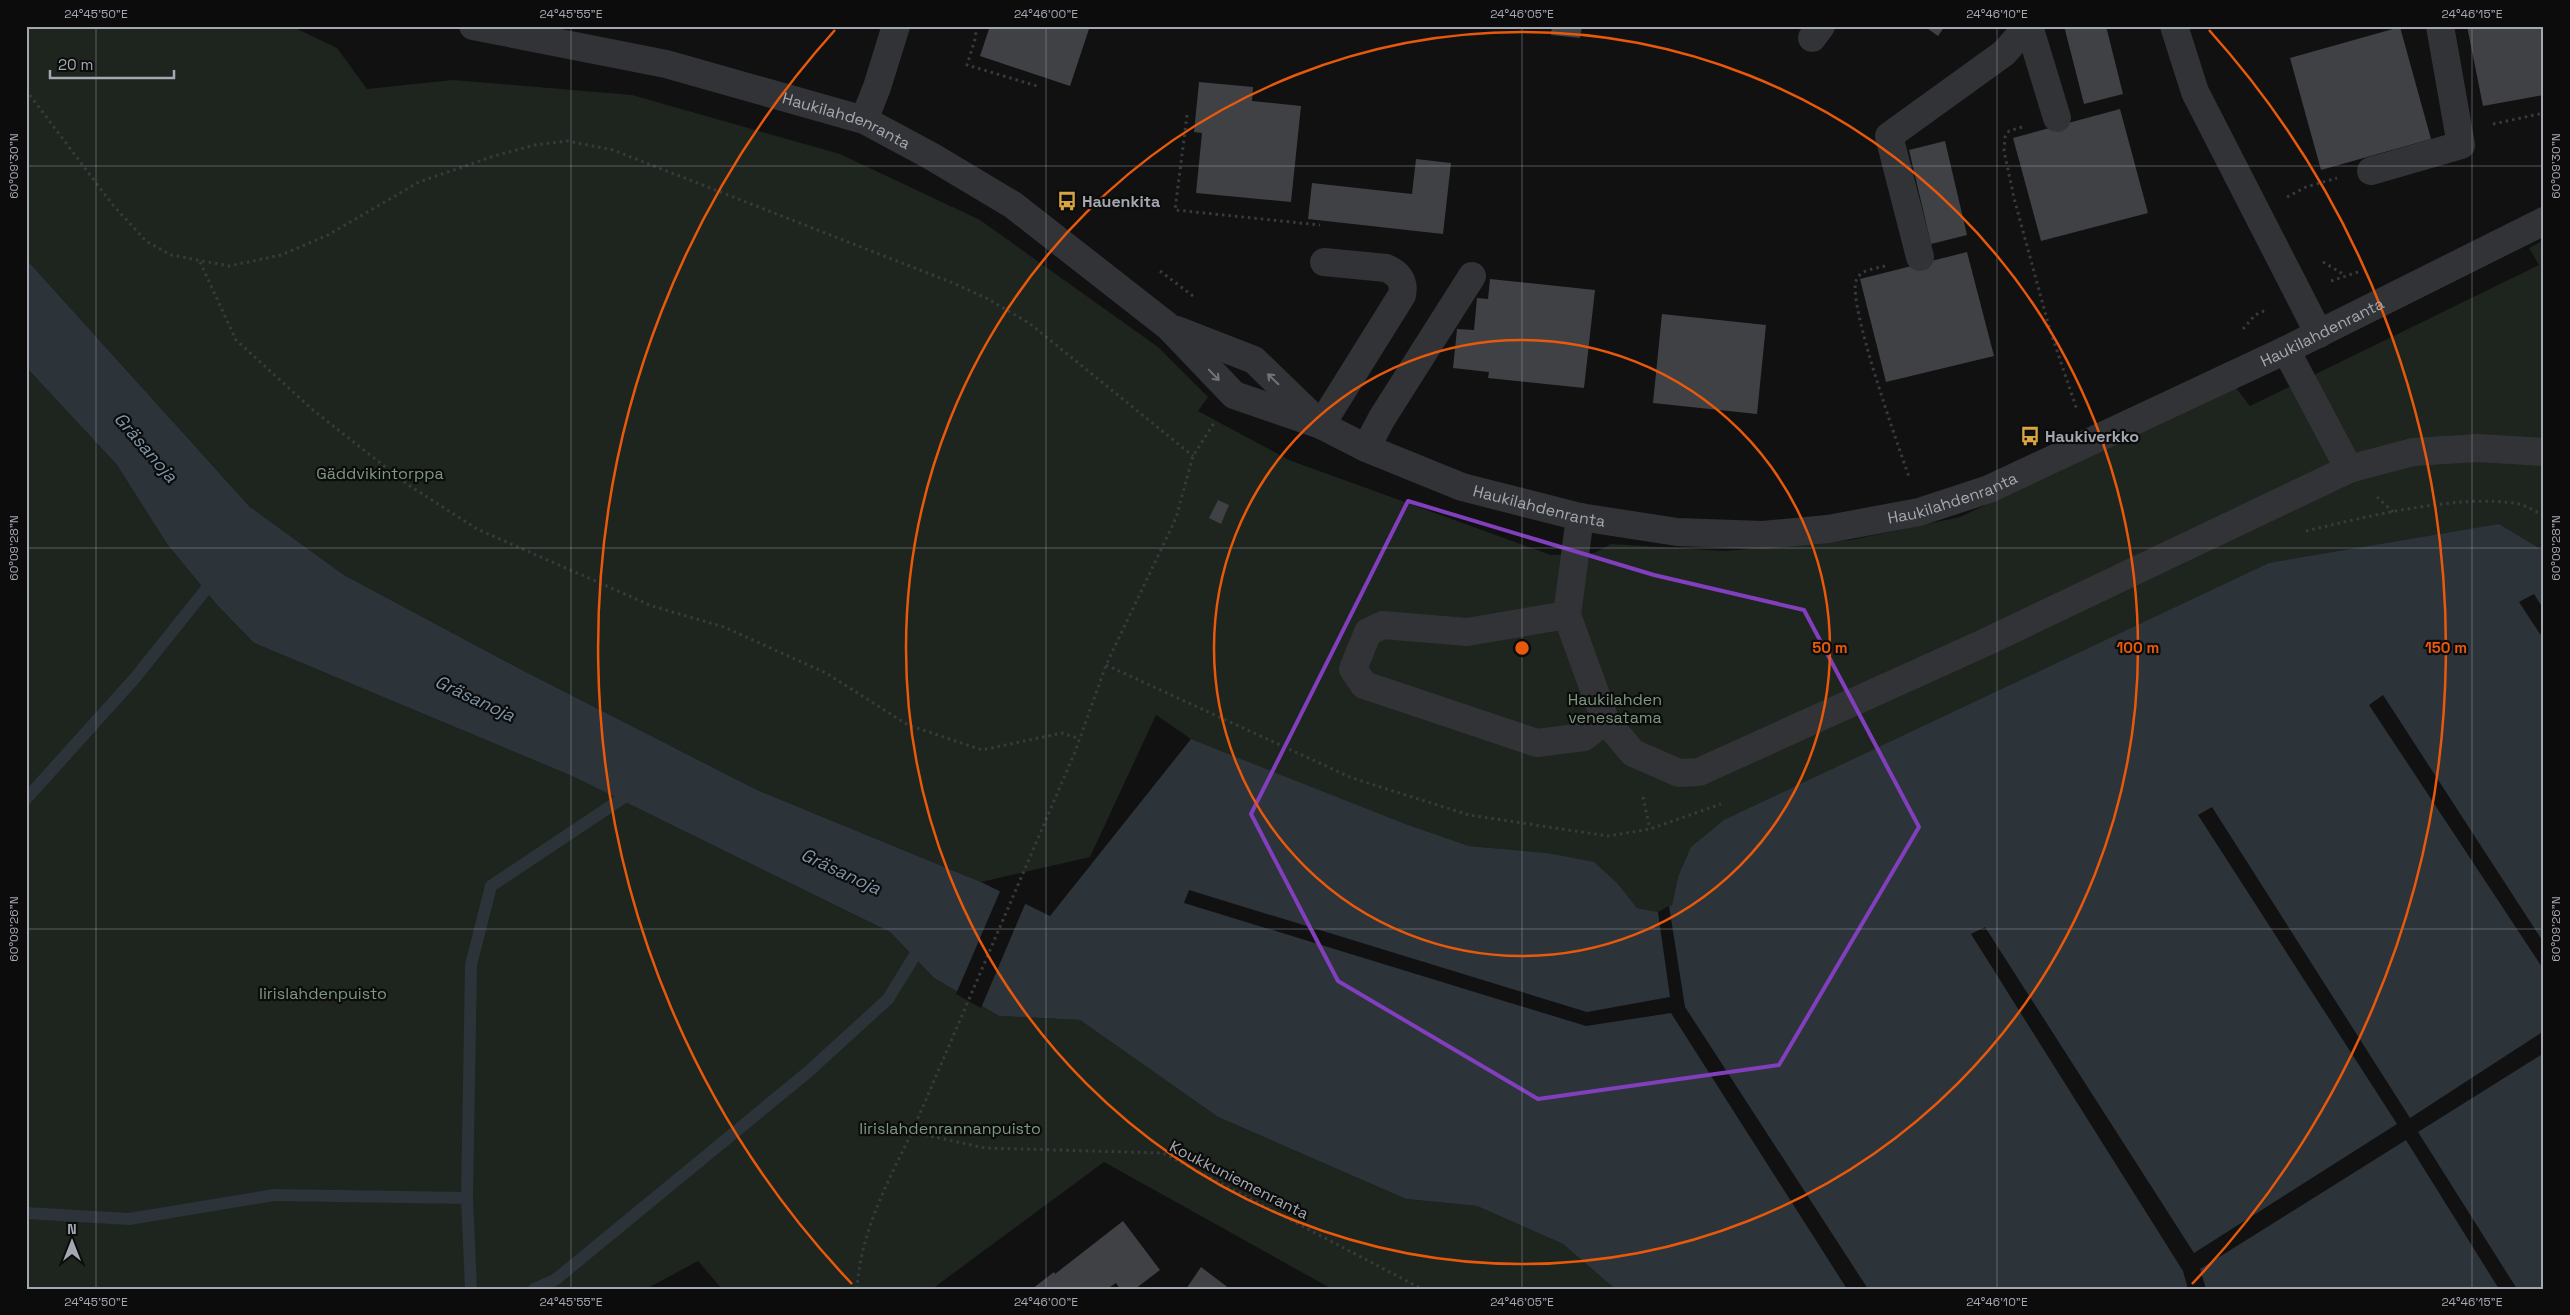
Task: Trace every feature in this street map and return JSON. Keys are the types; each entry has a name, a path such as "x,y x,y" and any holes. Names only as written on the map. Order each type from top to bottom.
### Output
{"street":[{"name":"Haukilahdenranta","path":"473,26 666,64 864,120 1013,205 1168,327 1234,395 1321,425 1366,448 1462,487 1580,517 1677,532 1763,535 1828,529 1919,512 1989,489 2286,350 2544,221"},
{"path":"2028,26 2057,118"},
{"path":"1920,257 1889,136 2004,53 2028,26"},
{"path":"2174,26 2195,92 2319,334"},
{"path":"2371,171 2461,145 2440,26"},
{"path":"864,120 877,87 893,27"},
{"path":"1321,425 1402,295 1404,288 1401,279 1395,272 1386,268 1324,262"},
{"path":"1366,448 1382,418 1472,276"},
{"name":"Haukilahdenranta","path":"1168,327 1254,360 1321,425"},
{"path":"2286,350 2349,469"},
{"path":"1580,517 1567,615 1605,720 1633,753 1679,773 1699,772 1986,642 2349,469 2413,452 2478,448 2544,452"},
{"path":"1567,615 1467,632 1383,625 1368,632 1353,669 1364,685 1537,743 1584,737 1605,720"}],"path":[{"path":"975,26 976,36 967,65 1037,86"},
{"path":"26,90 112,204 146,241 171,255 229,266 282,255 328,235 419,182 494,156 535,145 567,141 613,150 953,283 986,298 1029,323 1193,456"},
{"path":"2458,130 2544,113"},
{"path":"1187,114 1175,210 1324,225"},
{"path":"2057,118 2009,131 2005,137 2004,151 2014,198 2049,327 2078,412"},
{"path":"2285,199 2306,187 2371,171"},
{"path":"1919,476 1910,480 1881,394 1856,306 1855,289 1856,281 1863,272 1920,257"},
{"path":"200,262 236,340 313,410 399,478 477,529 652,606 724,627 826,674 908,725 982,750 1062,733 1080,739"},
{"path":"1152,266 1199,301"},
{"path":"2242,330 2254,315 2344,274 2368,269"},
{"path":"2070,416 2087,408"},
{"path":"857,1289 858,1266 884,1189 912,1132 1075,752 1106,664 1176,518 1193,456 1218,417"},
{"path":"2297,533 2366,517 2484,501 2520,504 2544,515"},
{"path":"1106,664 1352,778 1469,815 1608,836 1650,829 1730,800"},
{"name":"Koukkuniemenranta","path":"912,1132 985,1148 1163,1153 1422,1289"}],"highlighted area":[{"path":"1408,501 1654,575 1804,610 1919,827 1779,1065 1538,1099 1338,981 1251,814"}],"green space":[{"path":"26,26 291,26 337,48 367,89 453,80 632,95 840,154 980,220 1158,347 1208,397 1198,411 1289,460 1551,555 1594,553 1611,544 1725,551 1851,540 1960,517 2236,388 2250,406 2539,265 2529,248 2544,240 2544,551 2498,524 1678,877 1672,905 1658,912 1637,908 1619,885 1547,853 1469,846 1405,825 1191,739 1156,715 1090,857 981,882 757,790 520,669 344,575 249,506 26,259"},
{"name":"Iirislahdenpuisto","path":"26,367 117,465 167,544 218,606 254,643 572,776 890,932 934,978 999,1016 1080,1020 1218,1117 1406,1199 1477,1206 1563,1244 1615,1289 1332,1289 1104,1162 932,1289 722,1289 698,1261 646,1289 26,1289"}],"water":[{"name":"Gräsanoja","path":"26,259 249,506 344,575 520,669 757,790 981,882 1050,916 1191,739 1405,824 1469,846 1547,853 1594,862 1619,885 1637,908 1658,912 1672,905 1678,877 1691,847 1724,820 2269,563 2499,524 2544,551 2544,1289 1615,1289 1563,1244 1477,1206 1406,1199 1218,1117 1080,1020 999,1016 934,978 890,932 572,776 254,643 218,606 167,544 117,465 26,367"}],"pier":[{"path":"2534,594 2544,610 2544,640 2519,602"},
{"path":"2383,695 2544,943 2544,970 2369,705"},
{"path":"2212,807 2410,1118 2544,1031 2544,1053 2418,1132 2517,1289 2499,1289 2406,1140 2200,1269 2206,1289 2188,1289 2183,1271 1971,934 1985,927 2194,1253 2397,1124 2198,815"},
{"path":"1001,889 1026,902 981,1008 956,994"},
{"path":"1189,890 1587,1012 1670,997 1658,912 1669,906 1685,1007 1868,1289 1847,1289 1671,1013 1586,1026 1184,903"}],"building":[{"path":"990,26 1090,26 1070,86 980,56"},
{"path":"1552,26 1582,26 1580,38 1551,35"},
{"path":"1924,26 1945,26 1938,36"},
{"path":"2064,26 2106,26 2123,94 2084,104"},
{"path":"2467,26 2544,26 2544,95 2483,106"},
{"path":"2400,27 2431,139 2321,170 2290,58"},
{"path":"1199,82 1253,87 1252,101 1301,106 1291,202 1196,193 1202,133 1194,132"},
{"path":"2120,109 2148,213 2041,241 2013,138"},
{"path":"1945,141 1967,235 1931,244 1909,150"},
{"path":"1416,159 1451,163 1443,234 1308,219 1312,183 1412,194"},
{"path":"1967,252 1994,356 1886,382 1860,279"},
{"path":"1490,279 1595,290 1584,388 1488,378 1489,372 1453,368 1457,329 1474,330 1477,298 1488,299"},
{"path":"1662,314 1766,325 1757,414 1653,403"},
{"path":"1218,500 1229,505 1221,524 1209,518"},
{"path":"1123,1221 1160,1270 1135,1289 1120,1289 1116,1283 1107,1289 1032,1289 1054,1272 1055,1274"},
{"path":"1201,1267 1230,1289 1186,1289"}],"waterway":[{"path":"26,799 135,678 215,578"},
{"path":"467,1198 471,965 491,886 635,790"},
{"path":"534,1289 555,1280 808,1072 888,999 923,942"},
{"path":"26,1213 129,1219 274,1195 467,1198 471,1289"}],"place":[{"name":"Hauenkita","path":"1067,201"},
{"name":"Haukiverkko","path":"2030,436"}],"park label":[{"name":"Gäddvikintorppa","path":"380,473"},
{"name":"Haukilahden venesatama","path":"1615,708"},
{"name":"Iirislahdenrannanpuisto","path":"950,1128"}]}
